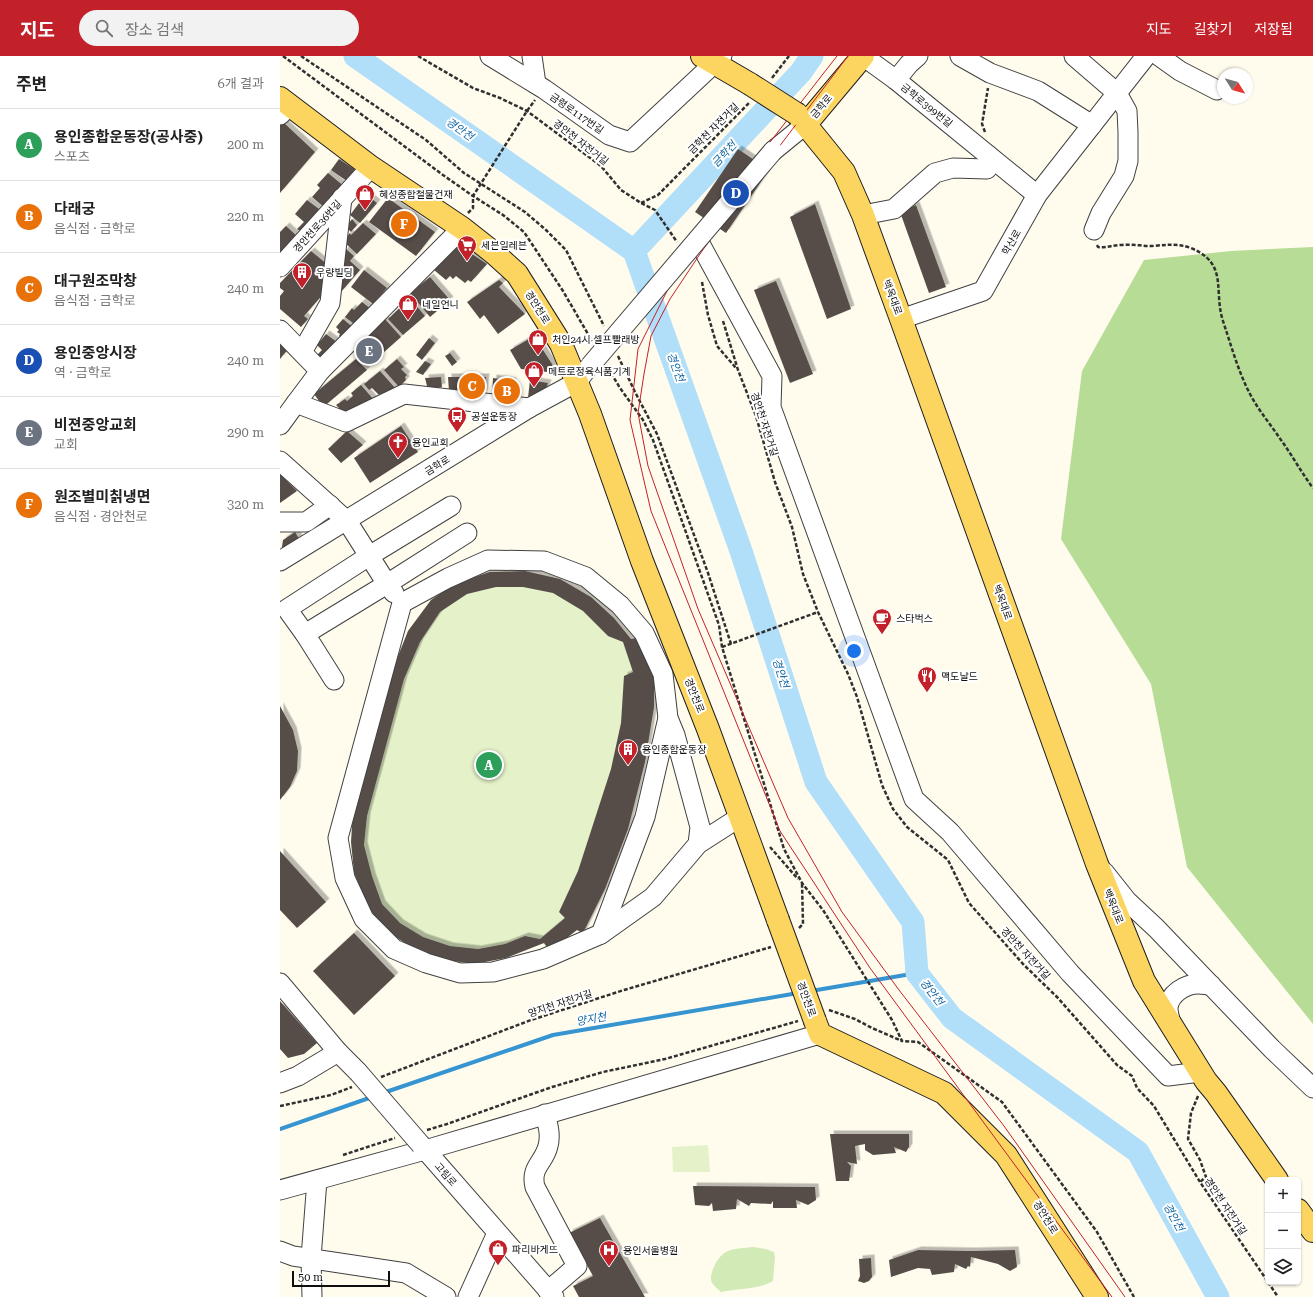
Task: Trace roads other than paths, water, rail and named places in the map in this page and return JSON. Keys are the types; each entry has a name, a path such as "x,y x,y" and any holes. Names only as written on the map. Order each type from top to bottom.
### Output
{"main road":[{"name":"금학로","path":"802,119 863,56"},
{"name":"백옥대로","path":"713,58 759,87 802,119 844,172 862,215 901,319 1097,864 1144,981 1203,1076 1275,1177"},
{"name":"경안천로","path":"283,106 462,228 495,254 517,274 561,344 583,374 590,414 642,561 708,729 740,817 786,926 818,1028 944,1093 1006,1155 1096,1297"},
{"path":"1300,1213 1313,1231"}],"street":[{"name":"금령로117번길","path":"490,56 536,84 609,136 630,142 713,58"},
{"path":"532,56 536,84"},
{"name":"금학로399번길","path":"863,56 896,80 1037,195"},
{"path":"896,80 909,64 918,56"},
{"path":"960,56 990,73 1038,91 1092,125"},
{"path":"1074,56 1117,93 1127,111 1128,161 1124,176 1101,213 1094,230"},
{"name":"학산로","path":"901,319 982,291 1037,195 1146,56"},
{"path":"1159,56 1180,71 1217,90"},
{"name":"금학로","path":"280,561 583,374 802,119"},
{"path":"862,215 894,209 935,174 953,168 987,169 986,154"},
{"name":"경안천로36번길","path":"280,267 371,167"},
{"path":"302,352 330,303 342,198"},
{"path":"280,425 320,371 462,228"},
{"path":"698,240 772,376 771,407 914,799 950,832 1070,973 1168,1076 1203,1076"},
{"path":"280,330 320,371"},
{"path":"296,403 346,422 404,394 529,408"},
{"path":"280,460 347,521 387,584 402,603"},
{"path":"280,522 306,522 330,505"},
{"path":"334,680 305,634 287,610 369,556 451,506"},
{"path":"305,634 467,533"},
{"path":"698,844 700,827 676,735 668,718 663,674 644,633 620,605 586,577 544,561 488,560 448,578 402,603 338,838 345,878 364,919 394,949 426,963 460,973 493,972 543,959 600,934 653,897 698,844 740,817"},
{"path":"600,934 645,817 668,718"},
{"path":"1097,864 1127,901 1156,928 1272,1049 1313,1088"},
{"name":"고림로","path":"280,983 338,1052 551,1294"},
{"path":"1171,1024 1168,1008 1171,998 1177,991 1191,985 1211,985"},
{"path":"280,1190 423,1147 545,1114 818,1028"},
{"path":"280,1083 298,1076 338,1052"},
{"path":"545,1114 550,1134 548,1147 538,1163 532,1179 534,1187 577,1266 551,1294"},
{"path":"312,1297 312,1258 317,1180"},
{"path":"468,1297 497,1233"},
{"path":"280,1251 293,1256 406,1273 446,1297"}],"waterway":[{"name":"경안천","path":"355,56 634,251 741,551 816,782 913,922 917,973 952,1018 1138,1152 1218,1297"},
{"name":"금학천","path":"634,251 801,72 812,56"},
{"name":"양지천","path":"811,991 917,973"},
{"name":"양지천","path":"383,1093 553,1035 798,993"},
{"name":"양지천","path":"280,1129 372,1097"}],"tram line":[{"path":"837,56 753,164 703,232 667,291 638,349 630,420 651,511 780,831 870,968 1112,1297"},
{"path":"848,56 702,251 670,299 651,336 638,413 648,466 698,609 788,818 842,912 899,990 1004,1126 1125,1297"}],"place":[{"name":"용인중앙시장","path":"736,193"},
{"name":"혜성종합철물건재","path":"365,211"},
{"name":"원조별미칡냉면","path":"404,224"},
{"name":"세븐일레븐","path":"467,262"},
{"name":"우량빌딩","path":"302,289"},
{"name":"네일언니","path":"408,321"},
{"name":"비젼중앙교회","path":"369,351"},
{"name":"처인24시 셀프빨래방","path":"538,356"},
{"name":"대구원조막창","path":"472,386"},
{"name":"메트로정육식품기계","path":"534,388"},
{"name":"다래궁","path":"507,391"},
{"name":"공설운동장","path":"457,433"},
{"name":"용인교회","path":"398,459"},
{"name":"스타벅스","path":"882,635"},
{"name":"맥도날드","path":"927,693"},
{"name":"용인종합운동장(공사중)","path":"489,765"},
{"name":"용인종합운동장","path":"628,766"},
{"name":"파리바게뜨","path":"498,1266"},
{"name":"용인서울병원","path":"609,1267"}]}
